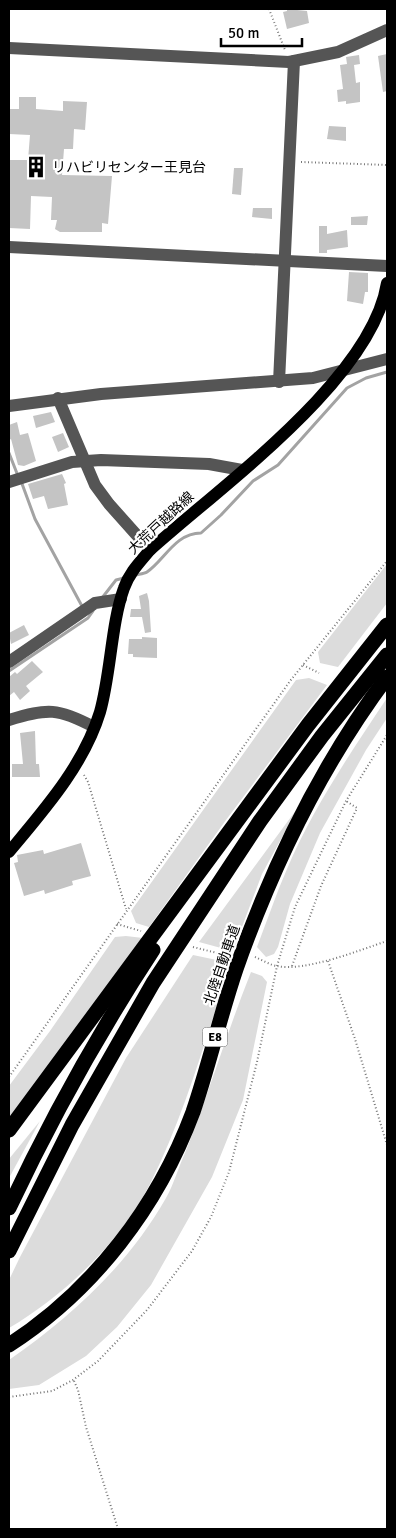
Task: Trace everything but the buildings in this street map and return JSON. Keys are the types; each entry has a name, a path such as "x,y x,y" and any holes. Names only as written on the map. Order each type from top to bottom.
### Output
{"highway":[{"path":"9,1130 308,725 387,625"},
{"path":"9,1251 72,1125 153,983 260,821 322,736 387,655"},
{"name":"北陸自動車道","path":"15,1341 69,1299 101,1266 122,1240 153,1194 192,1112 236,970 274,876 334,758 366,706 387,677"},
{"path":"9,1208 55,1116 136,975 251,803"}],"main road":[{"name":"大荒戸越路線","path":"9,852 74,768 94,727 111,662 121,599 130,574 150,550 297,422 355,357 373,327 387,283"}],"street":[{"path":"9,48 291,62 344,50 387,30"},
{"path":"279,382 289,161 291,62"},
{"path":"9,247 387,266"},
{"path":"9,406 58,398 279,382 340,373 387,359"},
{"path":"58,398 96,485 109,504 150,550"},
{"path":"18,479 72,462 101,460 209,464 242,470"},
{"path":"9,662 96,603 121,599"},
{"path":"9,720 40,711 52,710 70,714 94,727"}],"path":[{"path":"268,9 291,62"},
{"path":"289,161 387,165"},
{"path":"9,1077 126,909 303,665 387,561"},
{"path":"303,665 319,673"},
{"path":"9,1396 46,1393 73,1380 98,1361 147,1310 192,1251 211,1217 229,1172 244,1119 277,966 295,907 346,802 387,735"},
{"path":"74,768 83,773 88,782 126,909"},
{"path":"292,966 321,886 357,808 346,802"},
{"path":"116,924 142,932"},
{"path":"255,957 277,966 292,966 328,961 387,941"},
{"path":"193,947 221,954"},
{"path":"328,961 355,1039 387,1145"},
{"path":"73,1380 78,1390 86,1427 118,1529"}],"shaded area":[{"path":"387,564 387,603 338,667 320,663 318,652"},
{"path":"309,678 327,685 149,927 136,923 131,911 296,680"},
{"path":"387,698 387,718 366,750 320,833 290,904 278,947 274,954 266,957 257,947 297,846 333,781"},
{"path":"299,806 262,874 234,948 221,948 199,942"},
{"path":"115,937 143,938 9,1121 9,1086 50,1031"},
{"path":"193,955 231,963 184,1103 163,1157 150,1184 123,1226 89,1265 50,1300 9,1328 9,1280 20,1257 126,1058"},
{"path":"251,972 262,976 267,982 243,1100 212,1177 151,1285 117,1327 86,1356 39,1385 9,1389 9,1360 76,1308 96,1288 134,1246 166,1198 194,1130"},
{"path":"40,1121 9,1178 9,1159"}],"waterway":[{"path":"135,575 147,572 177,542 192,534 201,533 253,481 278,465 347,388 366,378 387,372"},
{"path":"9,453 18,476"},
{"path":"21,481 35,519 83,608"},
{"path":"102,598 116,580 124,578"},
{"path":"9,671 88,618 93,611"}],"place":[{"name":"リハビリセンター王見台","path":"36,167"}]}
